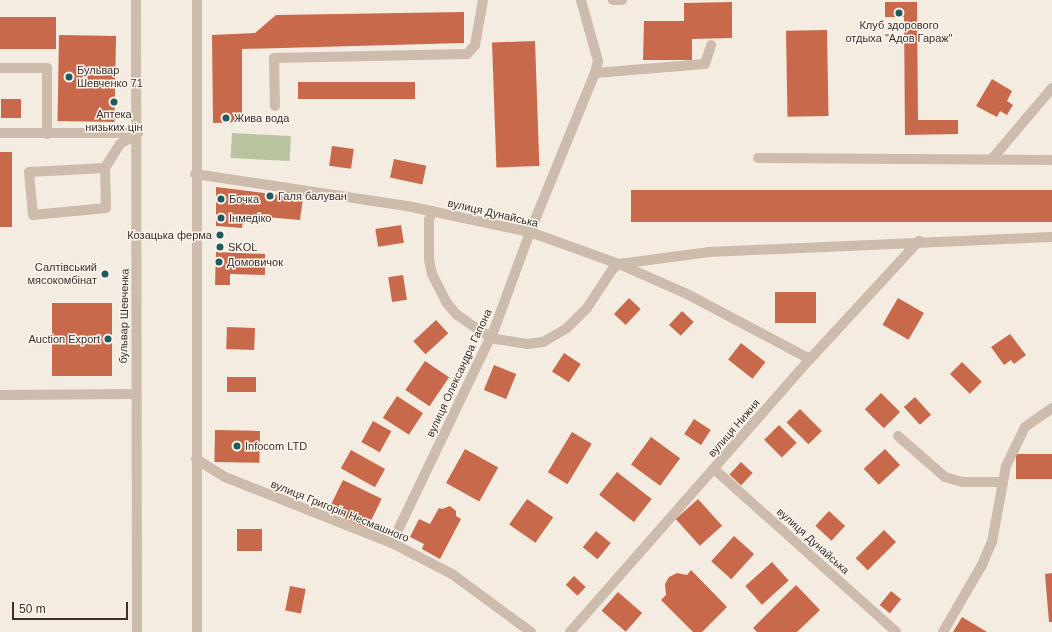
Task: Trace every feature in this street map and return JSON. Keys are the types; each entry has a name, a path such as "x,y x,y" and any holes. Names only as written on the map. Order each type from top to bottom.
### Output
{"street":[{"name":"бульвар Шевченка","path":"136,0 138,133 135,394 137,632"},
{"path":"197,0 195,174 197,632"},
{"path":"275,106 274,58 467,54 475,45 483,0"},
{"name":"вулиця Олександра Гапона","path":"399,528 491,336 530,232 595,73 598,61 581,0"},
{"path":"613,0 622,0"},
{"path":"595,73 705,64 711,45"},
{"path":"0,68 47,68 47,134"},
{"path":"992,159 1052,88"},
{"path":"0,134 138,133"},
{"path":"105,168 29,172 33,215 106,208 105,168 120,144 138,133"},
{"path":"758,158 1052,160"},
{"name":"вулиця Дунайська","path":"195,174 432,211 530,232 619,264 687,294 810,359"},
{"path":"432,211 429,220 428,251 438,288 456,314 468,324 491,336 527,344 543,342 567,328 588,308 608,276 619,264 709,252 919,241 1052,237"},
{"name":"вулиця Нижня","path":"570,632 810,359 919,241"},
{"path":"0,395 135,394"},
{"path":"943,632 982,565 992,542 1006,466 1025,427 1052,408"},
{"path":"898,436 945,477 962,482 1002,482"},
{"name":"вулиця Григорія Несмашного","path":"196,459 225,477 392,543 445,570 531,632"},
{"name":"вулиця Дунайська","path":"714,469 896,632"}],"green space":[{"path":"232,133 291,136 290,161 231,158"}],"building":[{"path":"732,2 732,38 692,39 692,60 643,60 644,21 684,21 684,3"},
{"path":"885,2 917,2 918,120 958,120 958,134 905,135 904,17 885,17"},
{"path":"464,12 464,43 242,49 242,122 213,123 212,35 255,33 276,15"},
{"path":"0,17 56,17 56,49 0,49"},
{"path":"827,30 829,116 788,117 786,31"},
{"path":"59,35 116,36 114,122 58,121"},
{"path":"535,41 539,166 496,167 492,43"},
{"path":"992,79 1012,91 1007,101 1013,105 1007,115 1000,111 997,117 976,106"},
{"path":"298,82 415,82 415,99 298,99"},
{"path":"1,99 21,99 21,118 1,118"},
{"path":"332,146 354,149 351,169 329,166"},
{"path":"0,152 12,152 12,227 0,227"},
{"path":"394,159 426,166 422,184 390,178"},
{"path":"216,187 303,198 300,220 244,215 242,228 216,226"},
{"path":"631,190 1052,190 1052,222 631,222"},
{"path":"401,225 404,243 378,247 375,229"},
{"path":"216,252 265,254 265,275 230,274 230,285 215,285"},
{"path":"403,275 407,300 392,302 388,277"},
{"path":"775,292 816,292 816,323 775,323"},
{"path":"629,298 641,309 626,325 614,314"},
{"path":"898,298 924,313 908,340 882,325"},
{"path":"52,303 112,303 112,376 52,376"},
{"path":"682,311 694,322 681,336 669,325"},
{"path":"436,320 448,333 426,354 413,341"},
{"path":"227,327 255,328 254,350 226,349"},
{"path":"1010,334 1026,355 1014,364 1011,360 1004,365 991,347"},
{"path":"741,343 765,362 752,379 728,360"},
{"path":"564,353 581,364 569,382 552,371"},
{"path":"425,361 449,377 429,406 405,390"},
{"path":"962,362 982,382 970,394 950,374"},
{"path":"494,365 516,374 506,399 484,390"},
{"path":"227,377 256,377 256,392 227,392"},
{"path":"881,393 900,412 884,428 865,409"},
{"path":"397,396 423,413 409,435 383,418"},
{"path":"915,397 931,415 920,425 904,407"},
{"path":"800,409 822,431 808,444 787,422"},
{"path":"694,419 711,430 701,445 684,434"},
{"path":"373,421 391,431 380,452 361,442"},
{"path":"779,425 797,443 782,458 764,440"},
{"name":"Infocom LTD","path":"215,430 260,431 259,463 214,462"},
{"path":"572,432 592,444 568,484 548,472"},
{"path":"651,437 680,458 660,486 631,465"},
{"path":"465,449 498,467 479,502 446,483"},
{"path":"885,449 900,465 879,485 864,469"},
{"path":"351,450 385,469 375,487 341,468"},
{"path":"1016,454 1052,454 1052,479 1016,479"},
{"path":"741,462 753,473 741,485 729,474"},
{"path":"617,472 652,499 634,522 599,495"},
{"path":"343,480 382,499 367,529 328,511"},
{"path":"527,499 553,517 535,543 509,524"},
{"path":"698,499 722,526 700,546 676,519"},
{"path":"450,506 456,511 456,516 461,519 440,559 422,549 424,544 410,537 419,519 430,524 439,508 442,509"},
{"path":"829,511 845,526 831,541 815,526"},
{"path":"237,529 262,529 262,551 237,551"},
{"path":"884,530 896,542 868,570 856,558"},
{"path":"596,531 611,543 598,559 583,547"},
{"path":"734,536 754,554 731,579 711,561"},
{"path":"772,562 789,581 762,605 745,586"},
{"path":"691,570 727,607 702,632 693,632 661,600 666,595 665,584 669,577 677,573 687,575"},
{"path":"1052,573 1052,622 1049,622 1045,574"},
{"path":"574,576 586,587 578,596 566,585"},
{"path":"796,585 820,610 797,632 757,632 753,628"},
{"path":"290,586 306,589 301,614 285,611"},
{"path":"891,591 901,599 890,613 880,605"},
{"path":"618,592 642,613 626,632 602,611"},
{"path":"962,617 987,632 953,632"}],"place":[{"name":"Клуб здорового отдыха \"Адов Гараж\"","path":"899,13"},
{"name":"Бульвар Шевченко 71","path":"69,77"},
{"name":"Аптека низьких цін","path":"114,102"},
{"name":"Жива вода","path":"226,118"},
{"name":"Галя балуван","path":"270,196"},
{"name":"Бочка","path":"221,199"},
{"name":"Інмедіко","path":"221,218"},
{"name":"Козацька ферма","path":"220,235"},
{"name":"SKOL","path":"220,247"},
{"name":"Домовичок","path":"219,262"},
{"name":"Салтівський мясокомбінат","path":"105,274"},
{"name":"Auction Export","path":"108,339"},
{"name":"Infocom LTD","path":"237,446"}]}
